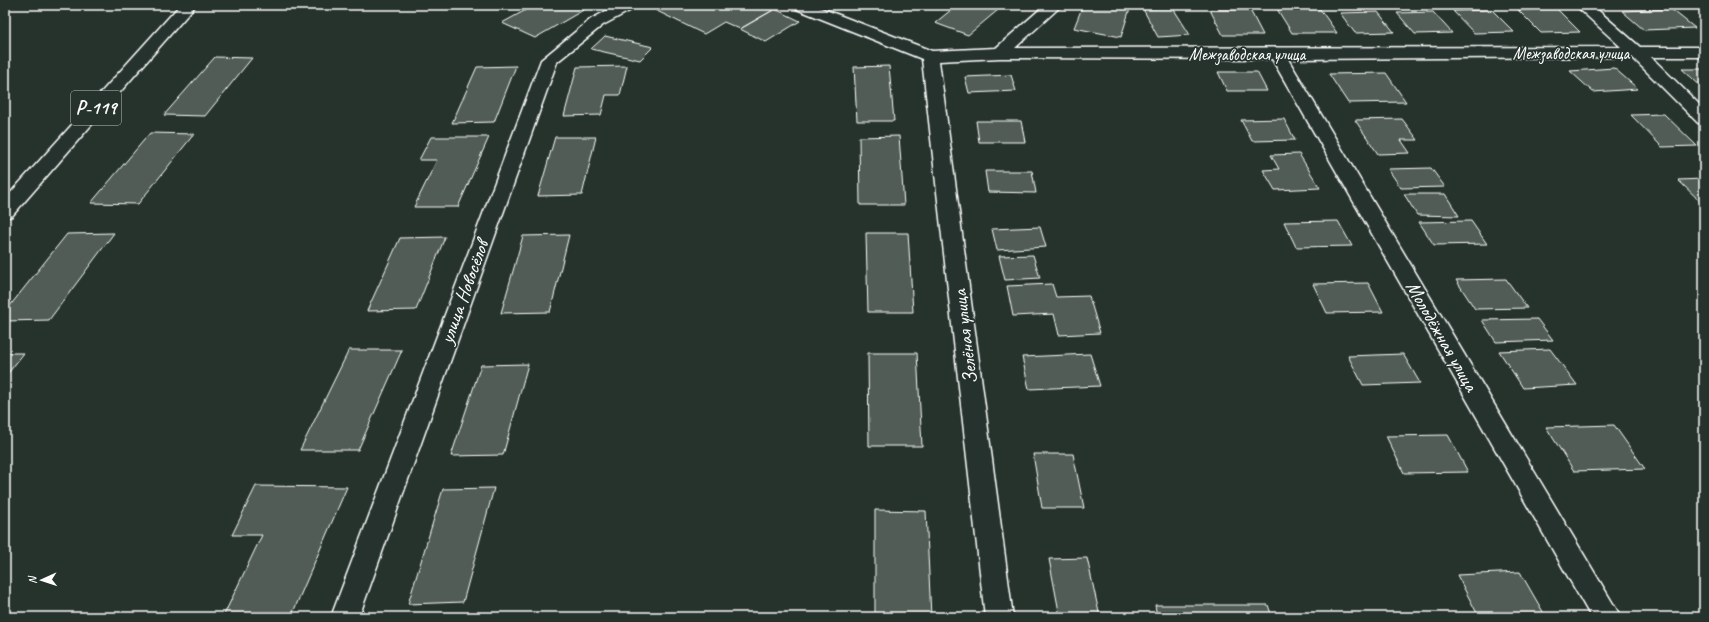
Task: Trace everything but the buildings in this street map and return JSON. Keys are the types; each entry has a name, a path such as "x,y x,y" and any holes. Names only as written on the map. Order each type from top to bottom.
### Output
{"main road":[{"name":"Р-119","path":"5,211 188,5"},
{"name":"улица Новосёлов","path":"345,617 549,60 597,22 630,5"},
{"name":"Межзаводская улица","path":"799,5 930,56 1000,53 1277,54 1704,52"},
{"path":"1000,53 1054,5"},
{"path":"1583,5 1637,52 1704,119"},
{"name":"Молодёжная улица","path":"1277,54 1607,617"},
{"name":"Зелёная улица","path":"930,56 999,617"}]}
